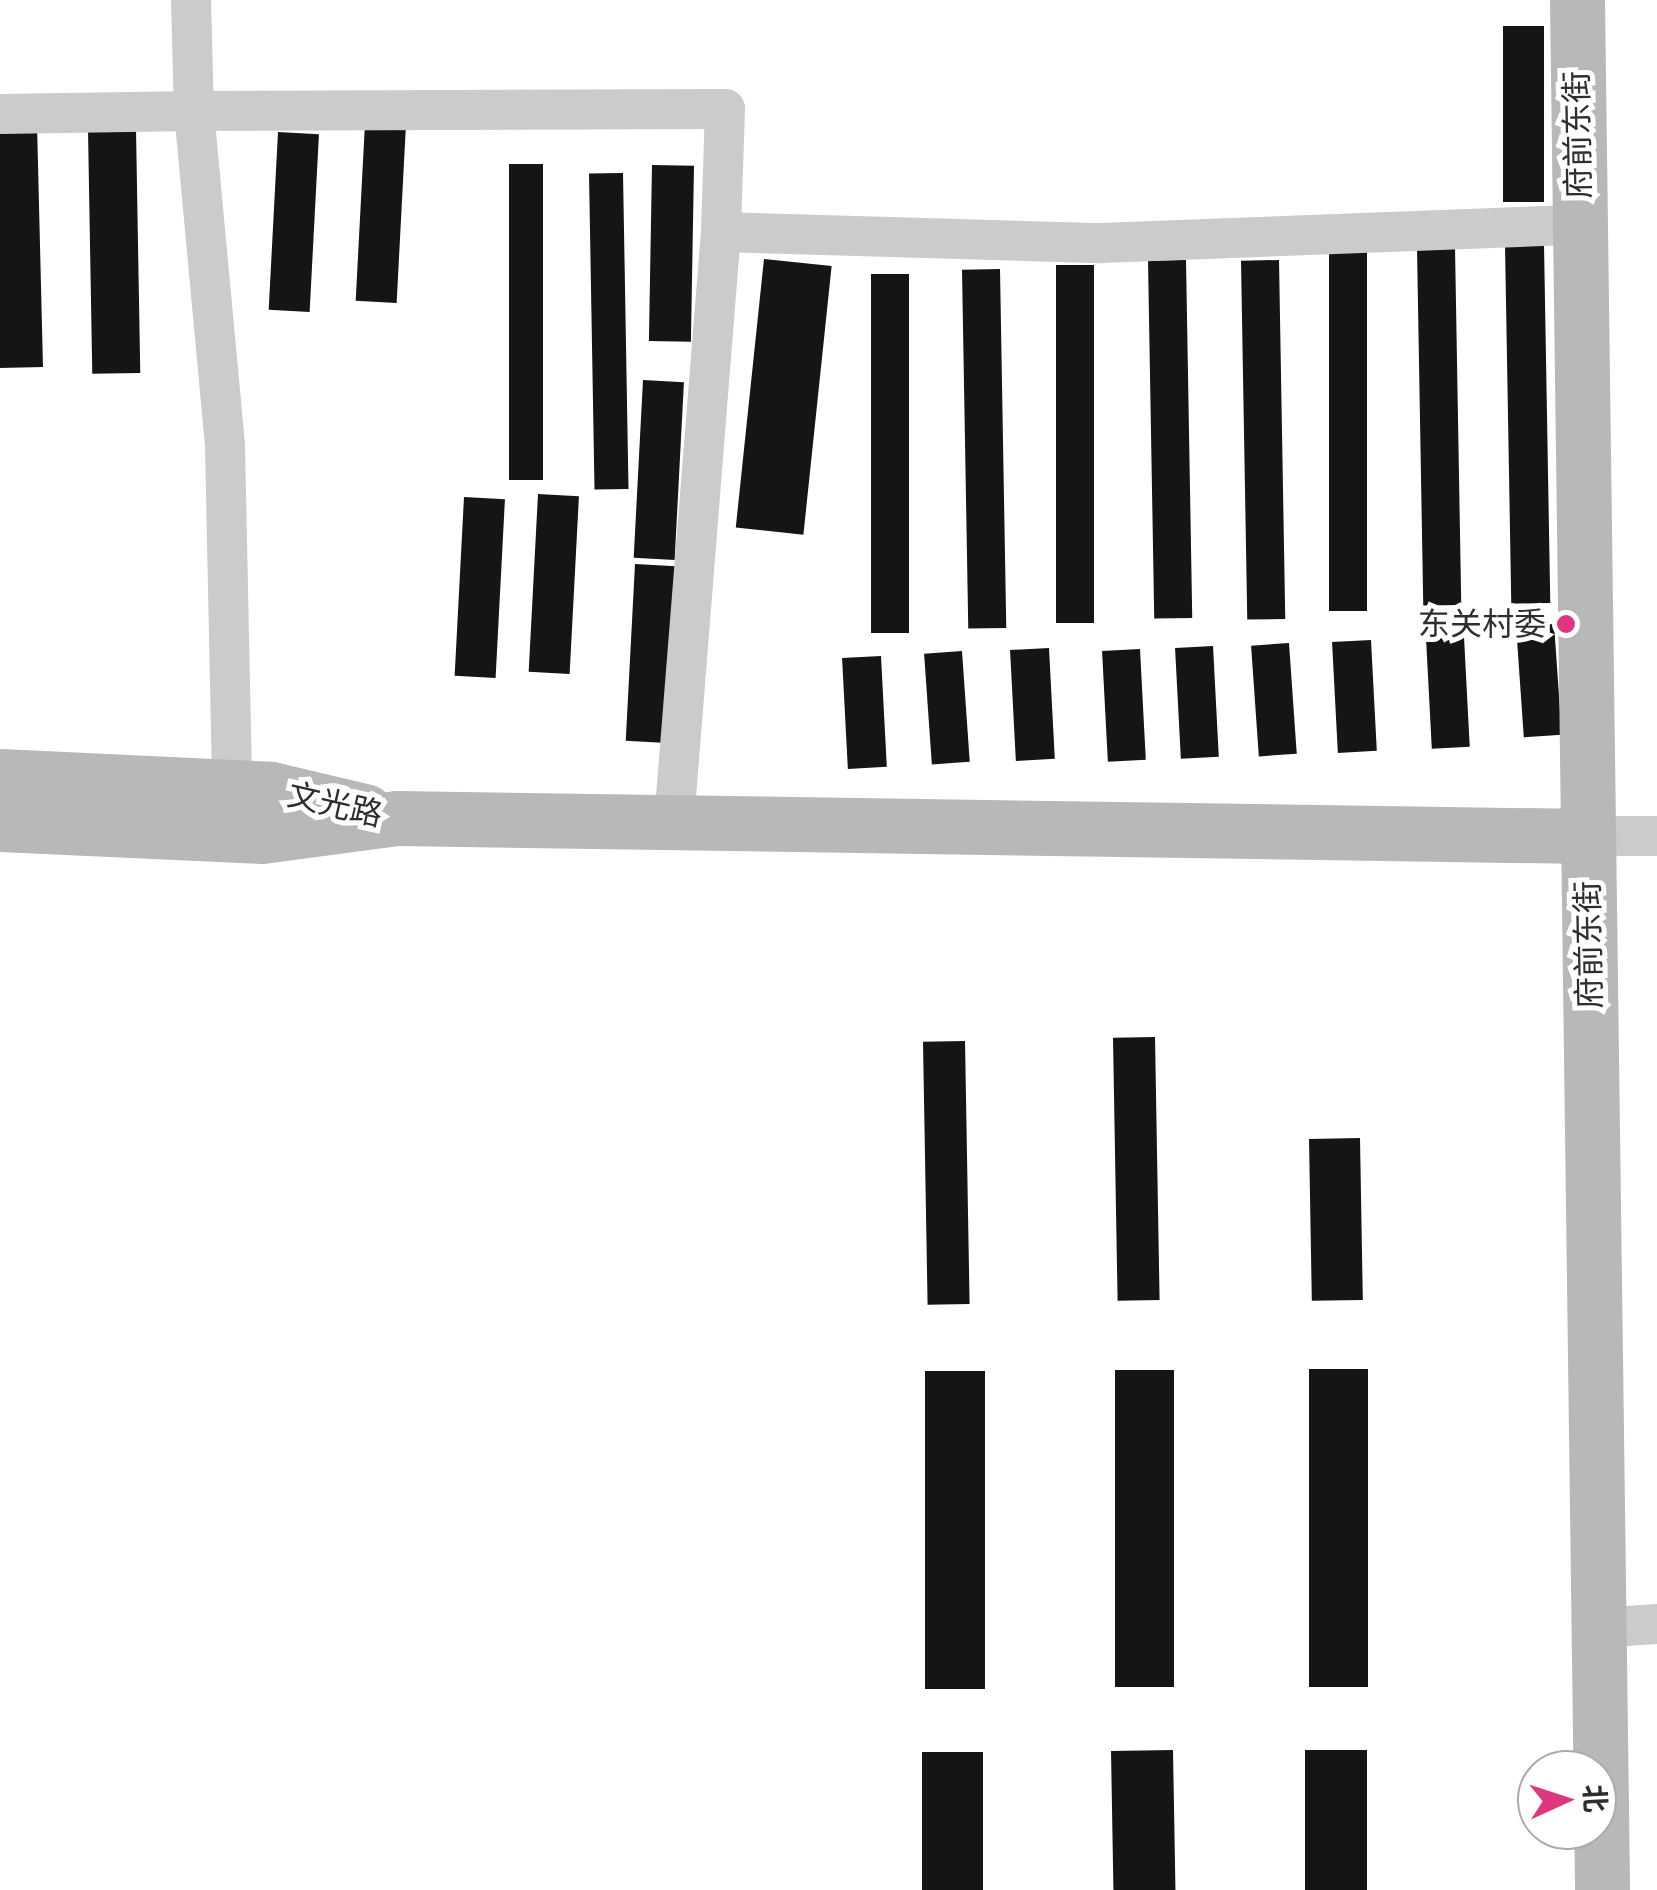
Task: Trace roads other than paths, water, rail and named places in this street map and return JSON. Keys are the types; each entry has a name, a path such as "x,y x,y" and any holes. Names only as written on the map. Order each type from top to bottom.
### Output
{"street":[{"path":"192,0 194,111 225,446 232,788"},
{"name":"府前东街","path":"1576,0 1602,1890"},
{"path":"0,114 725,109 721,232 674,822"},
{"path":"721,232 1101,243 1580,225"},
{"name":"文光路","path":"0,776 271,789 397,818"},
{"path":"397,818 1657,836"},
{"name":"文光路","path":"0,824 262,836 397,818"},
{"path":"1598,1628 1657,1624"}],"place":[{"name":"东关村委","path":"1566,624"}]}
